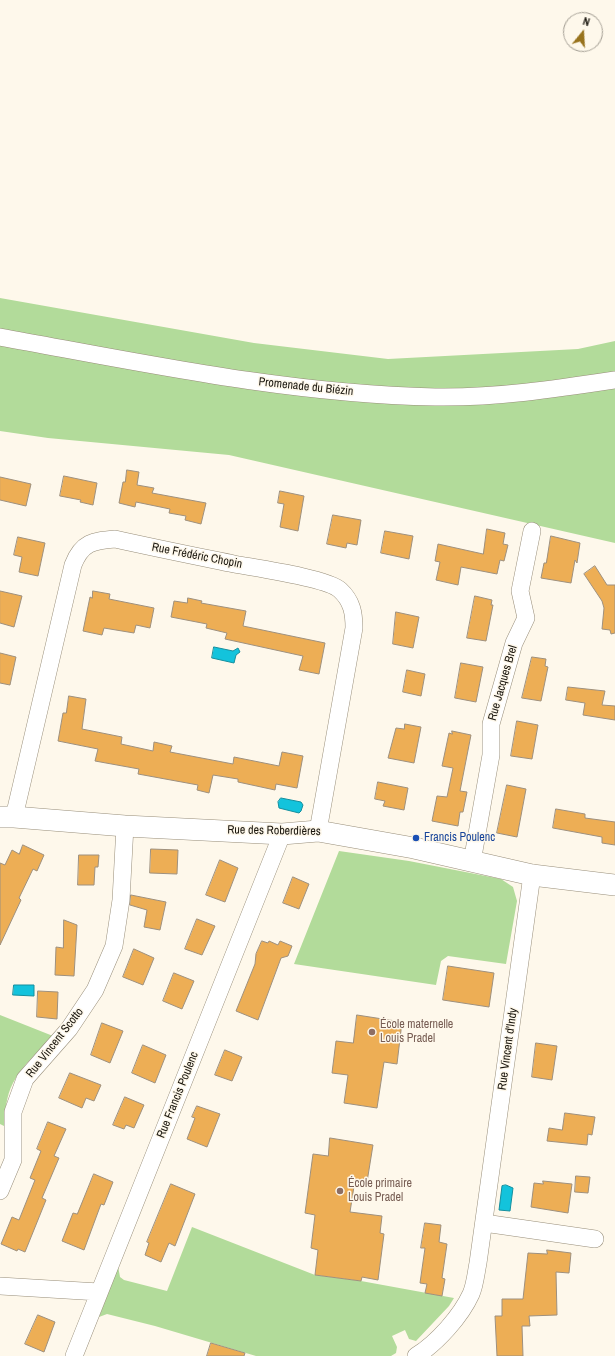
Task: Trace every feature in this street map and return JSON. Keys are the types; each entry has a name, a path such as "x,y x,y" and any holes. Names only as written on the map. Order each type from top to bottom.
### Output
{"street":[{"name":"Promenade du Biézin","path":"0,337 238,379 325,391 436,397 541,391 615,380"},
{"name":"Rue Jacques Brel","path":"472,862 491,755 491,724 514,643 526,618 520,590 532,531"},
{"name":"Rue Frédéric Chopin","path":"7,817 73,565 77,555 84,546 115,539 290,574 339,589 345,596 353,608 354,628 318,831"},
{"name":"Rue des Roberdières","path":"7,817 125,826 282,834 318,831 414,848 532,875 615,885"},
{"name":"Rue Vincent Scotto","path":"0,1190 13,1160 14,1112 26,1080 69,1029 95,990 114,946 121,900 125,826"},
{"name":"Rue Francis Poulenc","path":"74,1356 282,834"},
{"name":"Rue Vincent d'Indy","path":"416,1356 425,1351 448,1329 471,1293 478,1263 484,1223 532,875"},
{"path":"484,1223 594,1239"},
{"path":"0,1286 99,1292"}],"green space":[{"path":"0,298 254,343 388,359 578,349 615,341 615,543 229,455 48,438 0,431"},
{"path":"339,851 409,861 501,879 513,887 517,901 506,964 448,956 441,961 436,985 294,964"},
{"path":"0,1015 53,1036 26,1064 13,1083 7,1099 4,1126 0,1124"},
{"path":"192,1227 315,1275 361,1281 454,1298 449,1306 416,1341 409,1339 405,1330 392,1336 397,1347 396,1353 391,1356 256,1356 155,1326 107,1314 99,1317 118,1266 120,1277 124,1280 167,1291"}],"water":[{"path":"214,647 233,651 238,648 240,652 236,655 234,663 212,658"},
{"path":"281,798 301,802 303,805 301,811 299,813 279,808 278,802"},
{"path":"14,985 34,985 34,996 13,995"},
{"path":"506,1185 513,1188 510,1211 499,1210 502,1186"}],"building":[{"path":"127,470 139,472 137,485 154,488 152,493 206,503 201,524 185,520 186,516 169,513 170,509 136,502 135,507 119,503"},
{"path":"64,476 97,483 93,505 80,502 81,500 60,496"},
{"path":"0,477 31,484 26,506 0,500"},
{"path":"280,491 304,496 298,531 280,527 284,504 278,503"},
{"path":"333,515 361,520 357,545 347,543 346,548 327,544"},
{"path":"487,529 505,533 503,544 508,545 504,561 500,560 497,574 461,567 458,585 436,580 440,562 435,561 438,544 483,554"},
{"path":"385,531 413,536 409,559 381,553"},
{"path":"551,536 580,543 577,563 575,560 571,583 541,578 544,563 546,563"},
{"path":"18,537 45,543 38,576 19,572 22,557 14,555"},
{"path":"595,566 607,585 615,585 615,633 611,634 610,630 602,629 604,608 602,601 584,574"},
{"path":"0,591 22,596 14,627 0,623"},
{"path":"93,591 110,594 109,599 154,608 150,628 136,625 134,633 104,628 102,635 83,631 90,597 92,598"},
{"path":"475,596 492,600 491,605 493,605 486,641 467,638"},
{"path":"188,598 202,601 201,603 246,611 243,626 325,643 319,674 299,670 303,656 225,639 227,633 206,628 207,624 171,617 174,601 187,603"},
{"path":"396,612 419,617 413,648 393,644"},
{"path":"0,653 16,657 10,685 0,683"},
{"path":"532,657 546,659 545,666 548,667 541,701 522,698"},
{"path":"461,663 483,667 476,702 455,698"},
{"path":"407,670 425,674 421,696 403,692"},
{"path":"568,687 605,691 602,705 615,706 615,720 583,715 585,703 566,700"},
{"path":"69,696 86,699 82,729 122,737 121,744 153,751 154,742 172,746 170,752 233,764 234,757 279,766 282,752 303,756 297,788 276,784 275,790 238,782 238,779 213,775 209,793 197,790 198,785 138,774 139,769 95,761 98,749 58,741 63,713 66,713"},
{"path":"517,721 538,725 532,759 511,756"},
{"path":"405,724 421,727 414,763 388,758 396,728 404,729"},
{"path":"452,731 471,735 460,791 467,792 463,812 460,812 458,826 432,821 437,796 447,797 453,768 442,766 449,733 452,734"},
{"path":"378,782 408,788 404,810 383,806 385,801 375,799"},
{"path":"507,785 526,789 517,837 497,833"},
{"path":"556,809 585,814 585,818 615,822 615,845 602,843 602,837 553,828"},
{"path":"23,845 44,855 37,871 33,869 19,898 21,900 0,945 0,863 5,865 12,850 19,854"},
{"path":"151,849 178,850 177,874 150,873"},
{"path":"79,855 99,855 98,867 95,867 94,885 78,885"},
{"path":"220,860 238,868 225,902 206,895"},
{"path":"293,877 309,884 299,909 283,903"},
{"path":"131,895 166,902 160,930 144,927 147,910 130,905"},
{"path":"197,919 215,926 202,955 185,949"},
{"path":"64,920 77,925 74,976 55,975 56,947 63,948"},
{"path":"262,941 268,943 269,941 278,945 280,941 292,946 288,956 281,958 258,1020 236,1011 255,964 256,954"},
{"path":"134,949 154,958 143,985 123,977"},
{"path":"448,966 494,973 489,1007 443,1000"},
{"path":"174,973 194,981 182,1009 163,1001"},
{"path":"38,991 58,992 57,1019 37,1017"},
{"path":"357,1015 402,1022 397,1064 384,1062 377,1108 344,1103 348,1075 332,1073 336,1041 353,1043"},
{"path":"102,1023 123,1031 110,1063 91,1055"},
{"path":"536,1043 557,1046 552,1080 532,1077"},
{"path":"143,1045 166,1055 155,1083 132,1073"},
{"path":"225,1050 242,1057 232,1081 215,1075"},
{"path":"70,1073 101,1085 94,1101 86,1098 82,1108 59,1098"},
{"path":"125,1097 144,1105 134,1128 126,1125 124,1129 113,1125"},
{"path":"197,1106 220,1114 207,1147 187,1139 195,1118 192,1117"},
{"path":"565,1113 595,1117 592,1135 588,1134 587,1145 547,1141 549,1128 562,1130"},
{"path":"48,1122 66,1129 54,1156 59,1158 42,1198 46,1200 25,1252 18,1249 17,1251 1,1244 12,1217 19,1220 35,1180 30,1178 41,1151 37,1149"},
{"path":"330,1138 373,1145 367,1182 355,1180 350,1212 382,1216 380,1233 384,1234 378,1280 362,1277 361,1281 315,1275 318,1250 311,1248 315,1215 305,1213 313,1154 328,1156"},
{"path":"94,1174 113,1182 104,1205 101,1204 84,1250 62,1241 73,1213 77,1214"},
{"path":"576,1176 590,1177 588,1193 575,1192"},
{"path":"543,1181 572,1184 568,1213 531,1207 534,1183 543,1184"},
{"path":"171,1184 195,1194 175,1246 169,1243 161,1262 145,1255 149,1243 147,1242"},
{"path":"425,1223 441,1225 439,1242 447,1244 442,1278 445,1279 442,1296 425,1293 427,1284 420,1283 425,1248 421,1248"},
{"path":"547,1250 571,1253 569,1273 556,1272 557,1315 529,1316 530,1326 522,1326 523,1356 497,1356 495,1316 502,1316 502,1299 523,1299 528,1253 547,1254"},
{"path":"38,1315 55,1322 44,1352 25,1344"},
{"path":"211,1343 245,1353 244,1356 207,1356"}],"place":[{"name":"Francis Poulenc","path":"416,838"},
{"name":"École maternelle Louis Pradel","path":"372,1032"},
{"name":"École primaire Louis Pradel","path":"340,1191"}]}
